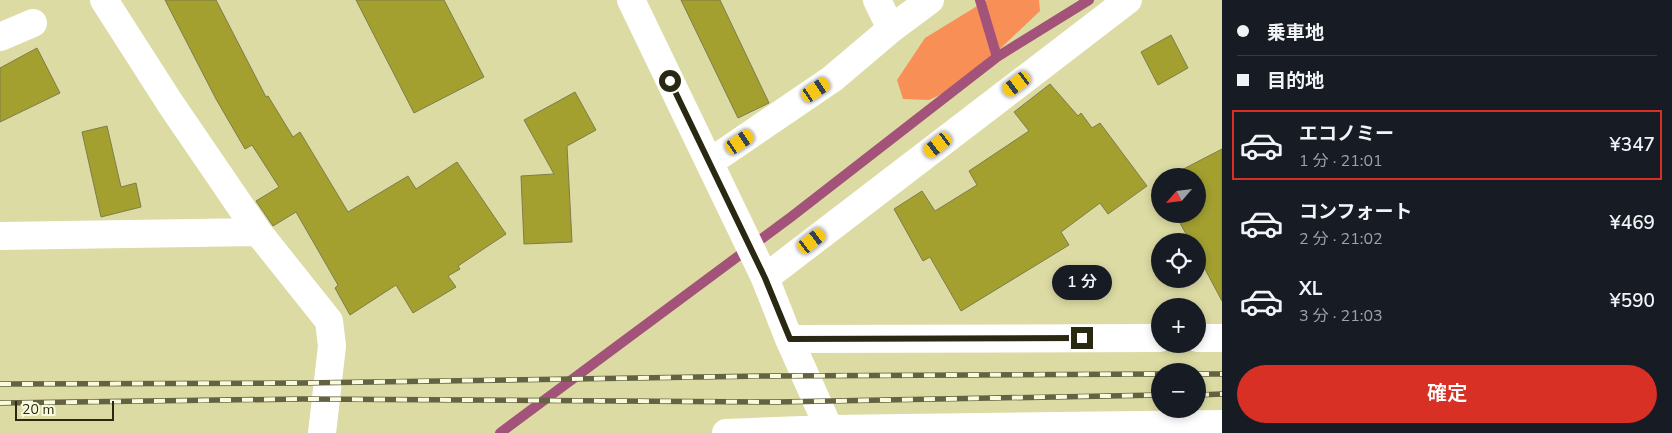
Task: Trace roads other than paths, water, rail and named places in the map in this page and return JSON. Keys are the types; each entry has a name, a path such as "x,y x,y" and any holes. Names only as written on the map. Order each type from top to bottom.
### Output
{"street":[{"path":"104,0 170,104 258,232 329,321 332,346 322,433"},
{"path":"630,0 722,186 765,278 830,431"},
{"path":"877,0 891,29"},
{"path":"710,162 832,79 891,29 930,0"},
{"path":"765,278 1128,0"},
{"path":"0,37 34,23"},
{"path":"0,236 258,232"},
{"path":"790,339 1151,338"},
{"path":"1206,338 1222,338"},
{"path":"726,433 1111,429 1222,424"}],"waterway":[{"path":"980,0 997,57"},
{"path":"500,433 791,217 997,57 1089,0"}],"railway":[{"path":"0,384 303,383 770,376 1151,374"},
{"path":"1206,374 1222,374"},
{"path":"1206,395 1222,394"},
{"path":"0,403 303,399 777,402 1151,395"}]}
